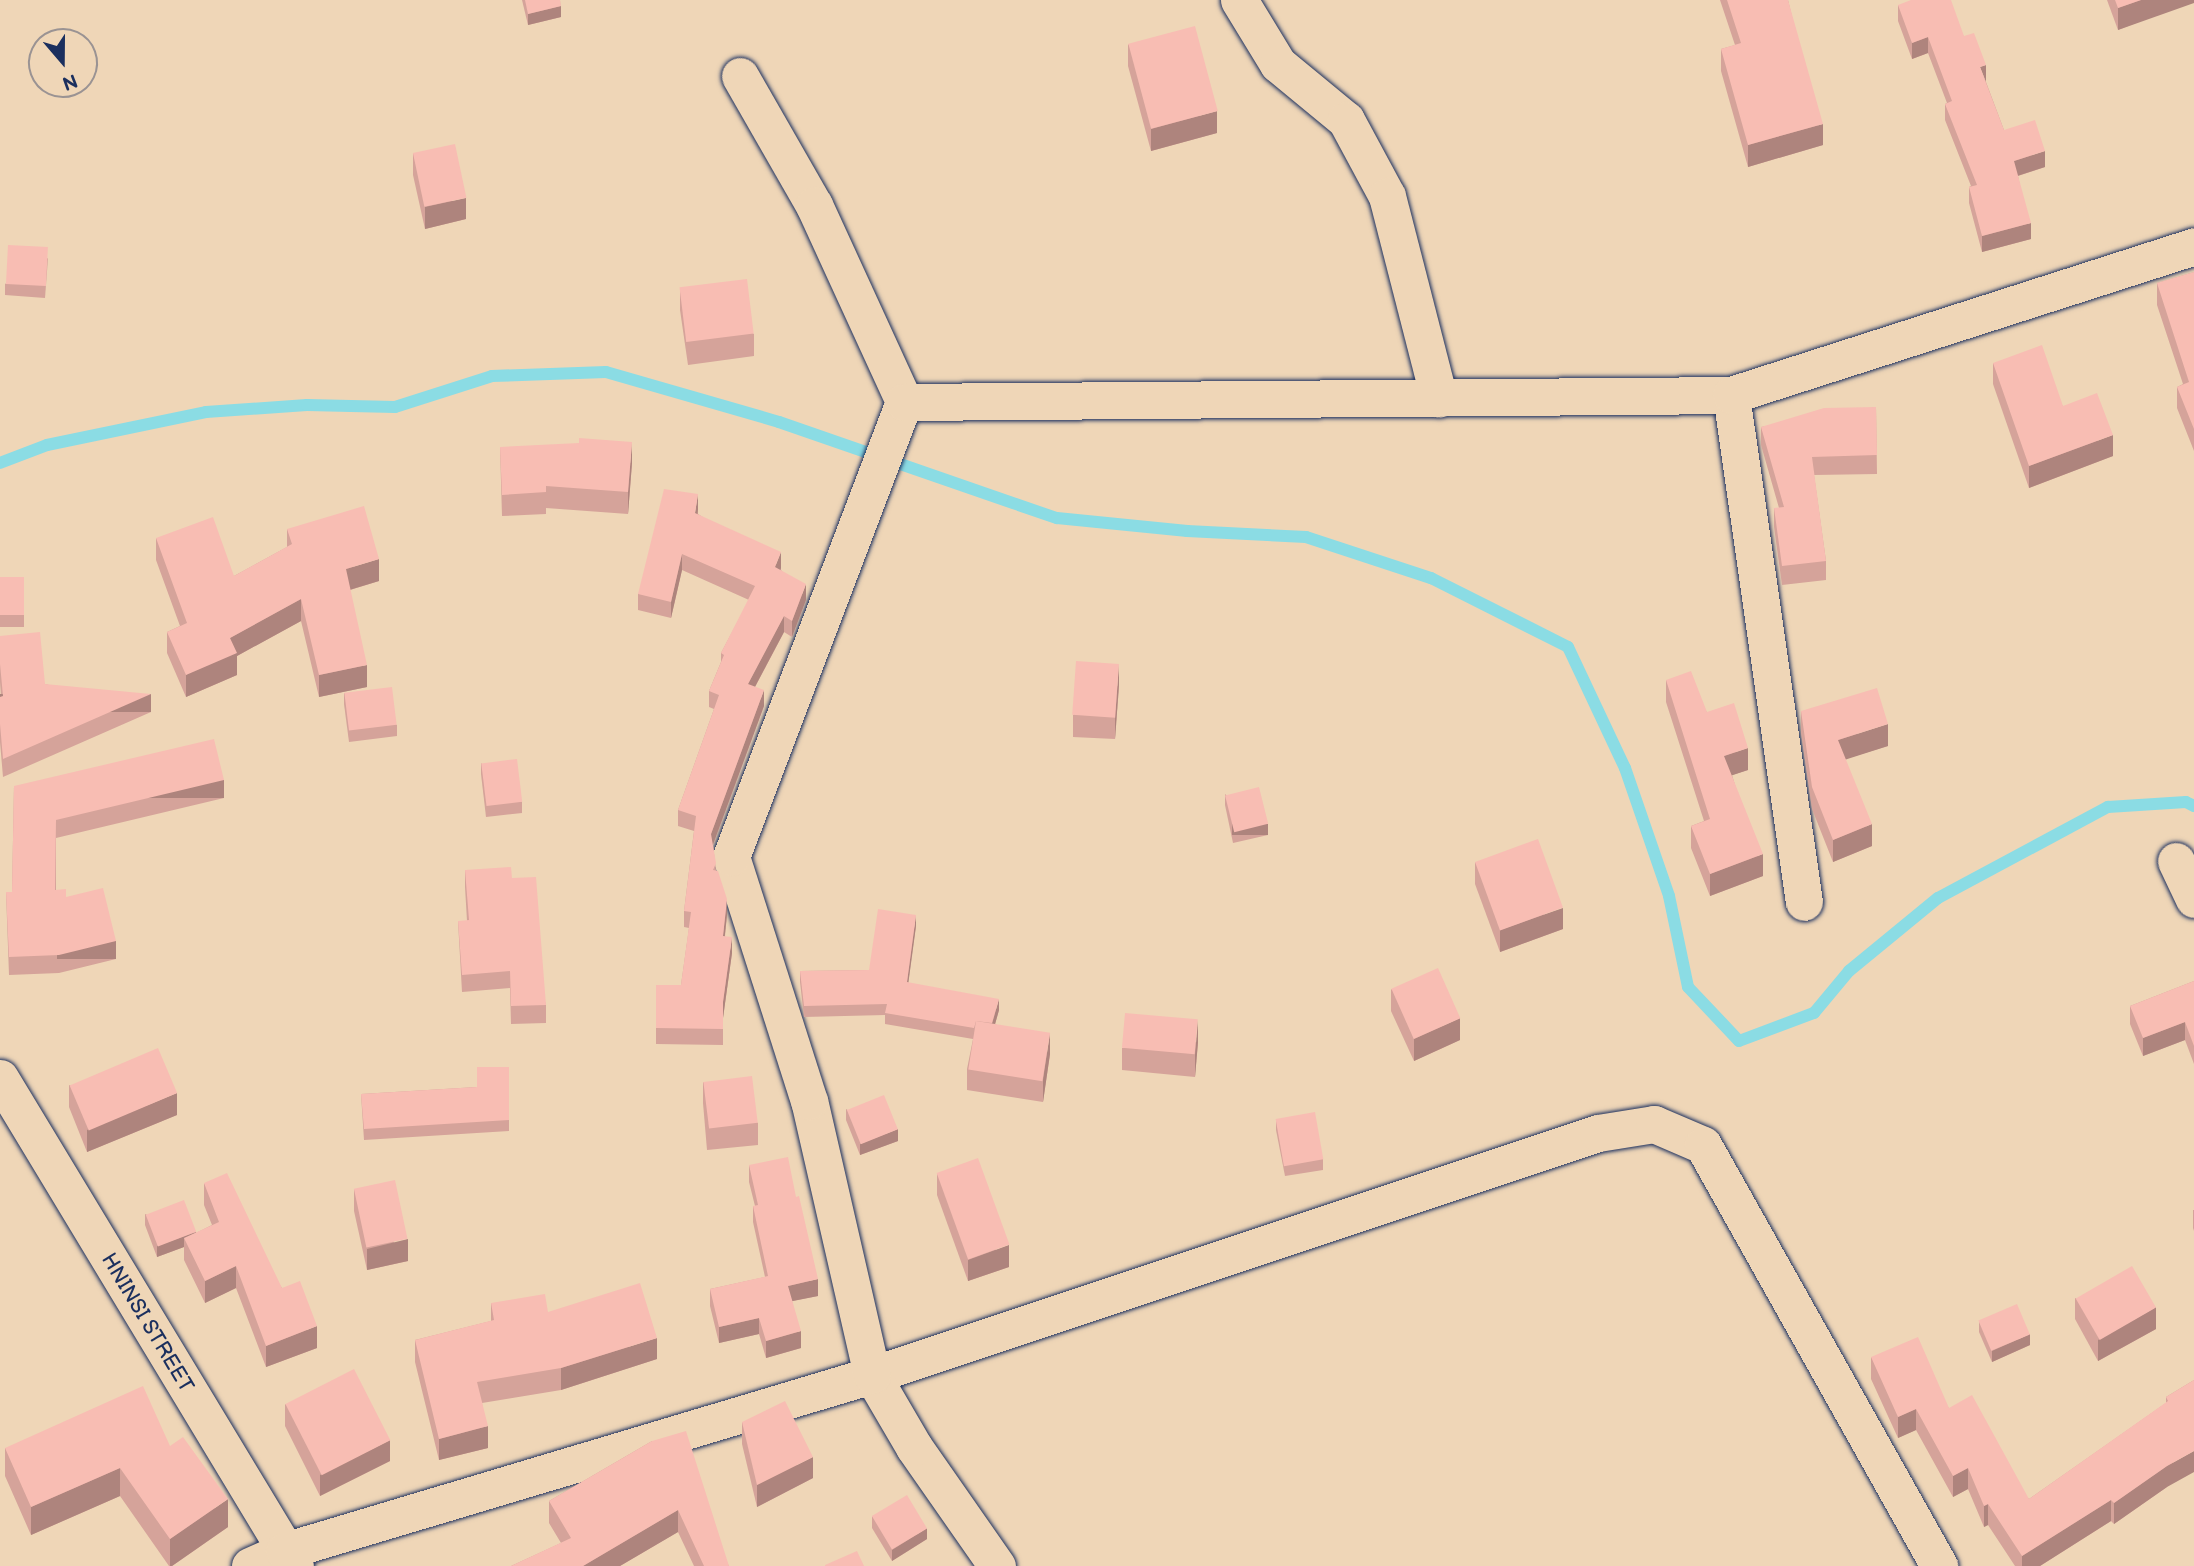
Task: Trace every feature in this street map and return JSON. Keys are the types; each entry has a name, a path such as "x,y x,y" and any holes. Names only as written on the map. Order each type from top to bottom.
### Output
{"street":[{"path":"1238,0 1278,64 1346,120 1387,196 1439,398"},
{"path":"740,76 814,205 898,417 731,856 809,1101 872,1375 914,1447 993,1565"},
{"path":"898,417 1439,398 1731,395 2194,246"},
{"path":"1731,395 1804,902"},
{"path":"2176,861 2194,899"},
{"name":"HNINSI STREET","path":"0,1080 290,1559"},
{"path":"250,1566 290,1559 872,1375 1598,1133 1654,1124 1703,1145 1939,1566"}],"building":[{"path":"525,0 560,0 561,6 528,14"},
{"path":"1727,0 1788,0 1823,124 1748,145 1721,49 1741,43"},
{"path":"1911,0 1951,0 1964,36 1974,33 1986,65 1980,67 2004,130 2035,120 2045,151 2014,161 2031,223 1982,236 1969,187 1977,185 1945,104 1952,101 1928,37 1912,43 1898,5"},
{"path":"2115,0 2141,0 2118,8"},
{"path":"1195,26 1218,111 1151,129 1128,44"},
{"path":"455,144 466,198 424,207 413,153"},
{"path":"8,245 48,247 46,286 6,284"},
{"path":"2194,272 2194,429 2177,387 2189,382 2157,283"},
{"path":"747,279 754,334 686,342 680,287"},
{"path":"2042,345 2063,406 2097,393 2113,435 2029,466 1993,363"},
{"path":"1876,407 1877,455 1812,457 1826,561 1782,566 1774,508 1784,507 1761,427 1824,408"},
{"path":"579,438 632,442 628,492 546,486 546,492 502,495 500,447 579,443"},
{"path":"664,489 698,494 695,513 781,552 775,567 806,584 792,621 784,616 748,684 764,690 711,834 716,863 713,870 718,871 727,899 723,936 732,937 723,1002 723,1029 656,1028 656,985 681,985 691,912 684,911 696,816 678,810 719,695 709,691 724,655 721,653 755,586 682,554 671,602 638,594"},
{"path":"364,506 379,559 346,569 367,665 319,675 301,599 230,638 237,653 186,675 167,632 187,623 156,538 213,517 234,576 292,544 287,529"},
{"path":"0,577 24,577 24,615 0,615"},
{"path":"40,632 45,684 151,694 3,759 0,724 0,697 3,696 0,636"},
{"path":"1076,661 1119,664 1115,718 1072,715"},
{"path":"1691,671 1707,712 1734,703 1748,748 1724,756 1763,854 1710,874 1691,826 1710,819 1666,680"},
{"path":"392,687 397,725 349,731 344,693"},
{"path":"1877,688 1888,724 1838,740 1872,824 1833,840 1812,787 1801,711"},
{"path":"214,739 224,780 56,820 55,890 66,889 66,897 103,888 116,941 59,955 9,957 6,892 12,892 14,786"},
{"path":"517,759 522,802 487,806 481,763"},
{"path":"1259,787 1268,824 1234,832 1225,795"},
{"path":"1538,839 1563,908 1500,931 1475,862"},
{"path":"511,867 512,878 536,877 546,1005 511,1006 510,971 462,975 458,921 469,920 465,870"},
{"path":"878,909 916,915 907,982 999,999 992,1023 976,1021 974,1028 885,1013 887,1004 804,1006 800,971 869,970"},
{"path":"1438,968 1460,1018 1414,1039 1391,989"},
{"path":"2194,981 2194,1046 2185,1022 2143,1038 2130,1006"},
{"path":"1125,1013 1198,1019 1195,1054 1122,1048"},
{"path":"976,1021 1050,1033 1042,1081 968,1069"},
{"path":"158,1048 177,1093 89,1131 70,1086"},
{"path":"477,1067 509,1067 509,1120 364,1129 361,1094 477,1087"},
{"path":"752,1076 758,1123 709,1129 703,1082"},
{"path":"884,1095 898,1129 861,1144 847,1110"},
{"path":"1315,1112 1323,1159 1284,1166 1276,1119"},
{"path":"788,1157 818,1279 788,1286 801,1331 766,1341 759,1318 719,1327 710,1289 768,1276 753,1206 758,1205 749,1165"},
{"path":"978,1158 1009,1244 968,1260 937,1173"},
{"path":"227,1173 282,1288 300,1281 317,1326 266,1346 236,1266 205,1281 184,1238 219,1222 204,1183"},
{"path":"395,1180 407,1239 366,1247 354,1189"},
{"path":"184,1200 196,1232 158,1246 146,1215"},
{"path":"2132,1266 2156,1308 2100,1340 2076,1298"},
{"path":"640,1283 657,1338 561,1368 477,1382 488,1426 439,1439 415,1340 494,1320 491,1303 545,1294 548,1312"},
{"path":"2017,1304 2030,1334 1991,1351 1978,1320"},
{"path":"1918,1337 1949,1408 1972,1395 2029,1499 2168,1401 2166,1397 2194,1380 2194,1451 2167,1466 2114,1503 2111,1500 2022,1556 1988,1504 1984,1506 1968,1468 1953,1476 1916,1409 1898,1417 1871,1357"},
{"path":"354,1369 390,1440 322,1475 285,1404"},
{"path":"143,1386 170,1446 183,1437 228,1499 170,1539 120,1468 31,1507 5,1448"},
{"path":"785,1401 813,1457 757,1485 742,1422"},
{"path":"686,1431 729,1566 704,1566 678,1510 583,1566 511,1566 571,1538 549,1501 652,1441"},
{"path":"907,1495 927,1528 892,1550 872,1516"},
{"path":"857,1551 864,1566 825,1566 825,1565"}],"waterway":[{"path":"0,463 47,445 206,412 307,405 395,407 492,376 606,372 779,422 1057,518 1187,531 1306,537 1431,578 1568,647 1625,768 1669,896 1688,987 1739,1041 1814,1013 1849,971 1938,898 2108,807 2186,802 2194,806"}]}
